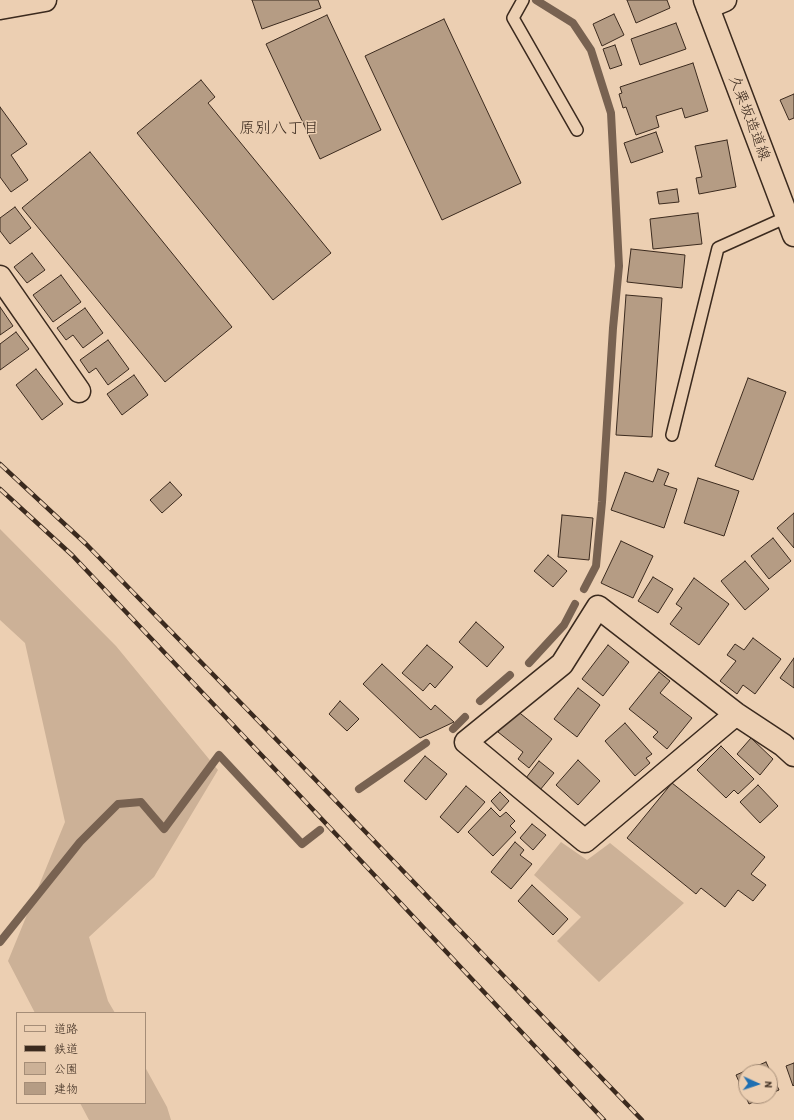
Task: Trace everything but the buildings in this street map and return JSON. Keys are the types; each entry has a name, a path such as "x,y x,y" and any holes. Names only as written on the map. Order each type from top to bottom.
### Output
{"street":[{"path":"0,8 45,0"},
{"name":"久栗坂造道線","path":"712,2 791,226"},
{"path":"0,277 79,391"},
{"path":"736,714 585,841 466,742 562,664 598,607 736,714 783,745 794,755"}],"lane":[{"path":"523,0 513,18 577,130"},
{"path":"672,435 718,248 791,226"}],"green space":[{"path":"0,529 116,646 218,770 154,877 89,937 108,1001 114,1012 34,1012 8,961 65,822 25,643 0,620"},
{"path":"561,842 587,860 610,843 684,903 599,982 557,941 581,917 534,875"},
{"path":"146,1069 167,1107 171,1120 89,1120 81,1104 146,1104"}],"waterway":[{"path":"536,0 573,23 591,50 611,113 619,266 613,328 602,502 596,566 584,589"},
{"path":"529,663 564,625 575,604"},
{"path":"480,701 510,675"},
{"path":"453,729 465,717"},
{"path":"359,789 426,743"},
{"path":"0,942 80,842 118,804 141,802 164,829 219,755 302,844 320,830"}],"railway":[{"path":"0,464 86,544 309,773 642,1120"},
{"path":"0,489 72,555 604,1120"}],"district":[{"name":"原別八丁目","path":"279,129"}]}
